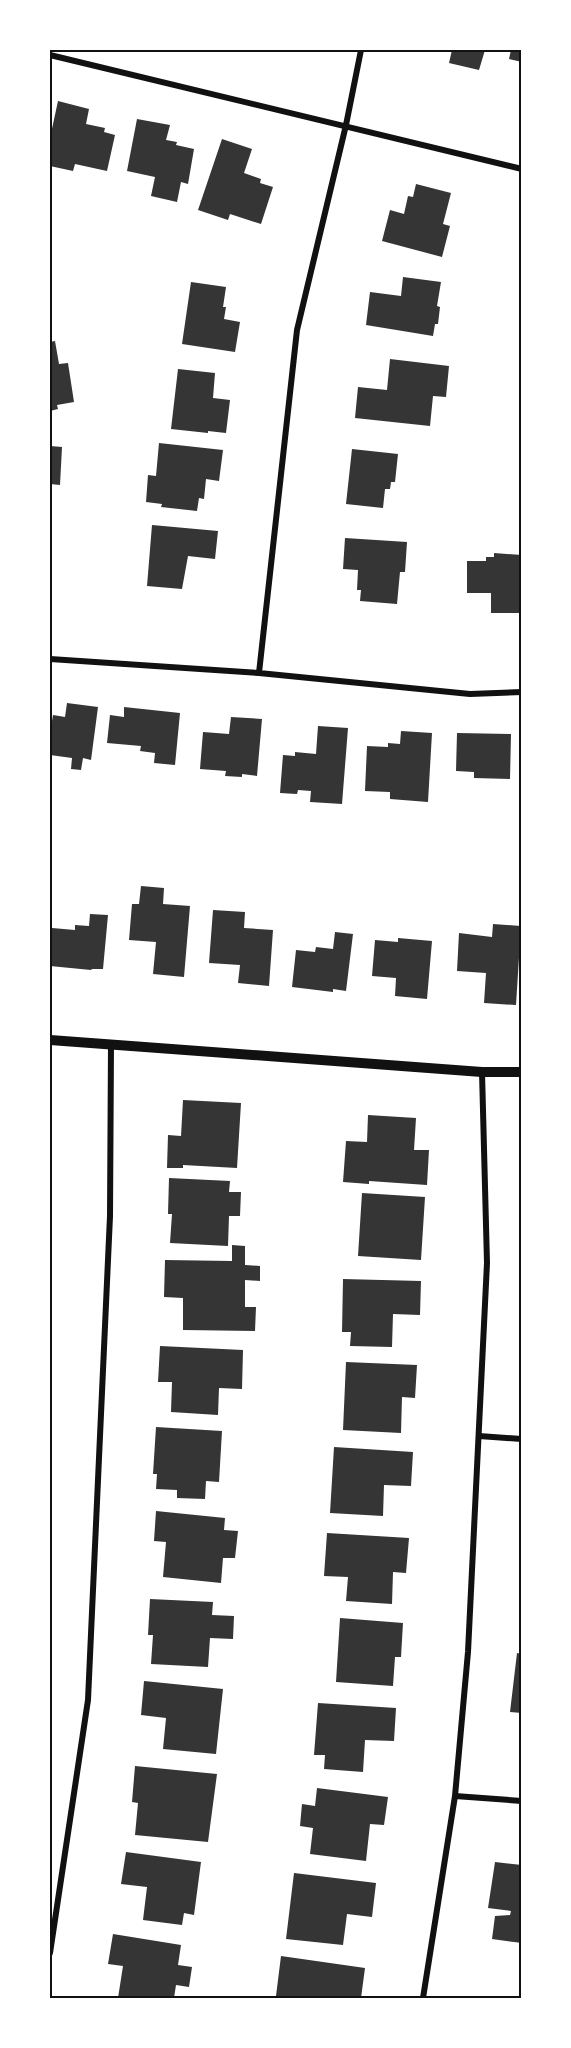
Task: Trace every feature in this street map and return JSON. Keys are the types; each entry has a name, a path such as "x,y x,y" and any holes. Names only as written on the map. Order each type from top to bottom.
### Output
{"street":[{"path":"259,674 297,330 346,125 361,50"},
{"path":"50,55 522,169"},
{"path":"50,659 259,674 470,693 522,692"},
{"path":"50,1040 522,1072"},
{"path":"50,1953 87,1700 110,1216 111,1044"},
{"path":"423,1998 455,1796 468,1652 487,1263 482,1071"},
{"path":"479,1436 522,1439"},
{"path":"455,1796 522,1801"}],"building":[{"path":"452,50 485,50 479,70 449,63"},
{"path":"511,50 522,50 522,62 509,59"},
{"path":"58,101 89,109 86,124 105,128 104,132 115,135 107,171 75,164 73,171 50,166 50,138"},
{"path":"137,119 170,125 166,140 194,149 188,184 181,182 177,202 151,196 155,177 127,171"},
{"path":"222,139 252,149 244,173 261,179 260,183 273,187 261,224 230,214 228,220 198,210"},
{"path":"416,184 451,193 443,224 450,226 442,257 382,241 390,210 404,214 408,196 413,197"},
{"path":"403,277 441,282 437,306 440,307 438,324 435,324 433,336 366,325 370,292 401,296"},
{"path":"191,282 226,287 224,319 240,322 235,352 182,344"},
{"path":"55,341 59,364 68,363 74,402 57,405 58,409 50,411 50,342"},
{"path":"390,359 449,366 446,397 433,396 430,426 355,418 358,387 387,390"},
{"path":"178,369 215,373 213,398 230,400 226,433 171,429"},
{"path":"159,443 223,450 219,481 206,479 204,499 199,498 197,511 161,507 162,504 146,502 148,475 156,476"},
{"path":"50,446 62,447 60,485 50,484"},
{"path":"352,449 398,454 395,482 391,482 390,489 385,489 383,508 346,504"},
{"path":"152,525 218,531 215,559 188,556 182,589 147,586"},
{"path":"345,538 407,542 405,572 400,572 397,604 360,601 361,590 357,590 358,570 343,569"},
{"path":"494,553 522,555 522,613 491,613 491,593 467,593 467,561 486,561 486,557 494,557"},
{"path":"67,703 98,707 91,760 83,758 81,770 71,769 72,758 50,755 50,720 52,721 53,715 65,717"},
{"path":"124,707 180,713 175,765 154,763 155,753 140,751 141,746 107,743 110,715 124,717"},
{"path":"231,717 262,719 257,776 242,774 242,777 225,776 226,771 200,769 203,732 229,734"},
{"path":"318,726 348,728 342,804 310,802 311,791 298,790 297,794 280,793 283,755 295,756 295,752 316,754"},
{"path":"401,731 432,733 428,802 390,799 390,792 365,791 367,746 388,747 388,743 400,744"},
{"path":"457,733 511,734 510,779 474,778 474,772 456,771"},
{"path":"141,886 164,888 163,904 190,906 184,977 153,974 156,942 129,940 132,904 139,904"},
{"path":"213,910 245,912 244,928 273,930 269,986 238,983 240,965 209,963"},
{"path":"90,914 108,915 103,969 50,966 52,928 75,930 75,925 89,926"},
{"path":"493,924 521,926 516,1005 484,1003 486,973 457,971 459,933 492,937"},
{"path":"335,932 353,934 346,991 333,989 333,992 292,987 296,950 315,952 316,947 333,949"},
{"path":"398,938 432,941 427,999 395,996 396,978 372,976 375,940 398,942"},
{"path":"183,1100 241,1103 237,1168 183,1165 183,1168 167,1168 168,1135 181,1136"},
{"path":"368,1115 416,1118 414,1150 429,1150 427,1185 369,1181 369,1184 343,1182 346,1141 367,1142"},
{"path":"169,1178 230,1181 229,1192 241,1192 240,1216 229,1216 228,1246 170,1243 172,1214 168,1214"},
{"path":"362,1193 425,1197 421,1260 358,1256"},
{"path":"232,1245 245,1246 245,1265 260,1266 260,1281 245,1280 245,1307 256,1307 255,1331 183,1330 183,1298 164,1297 165,1260 232,1261"},
{"path":"343,1279 421,1281 420,1315 393,1314 392,1347 350,1346 351,1332 342,1332"},
{"path":"160,1346 243,1350 242,1389 219,1388 218,1415 171,1412 172,1382 158,1382"},
{"path":"346,1362 417,1365 415,1398 402,1397 401,1433 343,1430"},
{"path":"156,1427 222,1431 219,1482 206,1481 205,1499 177,1498 177,1490 156,1489 157,1474 153,1474"},
{"path":"334,1447 413,1452 411,1486 384,1485 383,1516 330,1513"},
{"path":"156,1511 225,1518 224,1530 238,1531 235,1558 223,1558 221,1583 163,1577 166,1542 154,1541"},
{"path":"327,1533 409,1538 406,1573 393,1572 392,1604 346,1601 348,1577 324,1576"},
{"path":"150,1599 213,1602 212,1615 234,1616 233,1639 210,1638 208,1667 151,1664 153,1635 148,1635"},
{"path":"340,1618 403,1623 401,1657 395,1657 393,1686 336,1682"},
{"path":"517,1653 522,1654 522,1713 510,1712"},
{"path":"144,1681 223,1689 216,1754 163,1749 166,1718 141,1715"},
{"path":"318,1703 396,1708 394,1741 365,1740 363,1772 324,1769 325,1755 314,1755"},
{"path":"135,1766 217,1774 208,1842 135,1835 138,1803 132,1802"},
{"path":"317,1788 388,1797 384,1825 370,1824 366,1861 310,1854 313,1828 300,1826 302,1804 315,1806"},
{"path":"126,1852 201,1862 194,1915 184,1913 182,1925 143,1920 147,1887 121,1884"},
{"path":"495,1862 522,1865 522,1943 492,1939 495,1916 510,1915 511,1911 488,1908"},
{"path":"294,1873 376,1883 372,1917 347,1914 343,1945 286,1939"},
{"path":"113,1934 181,1945 178,1965 192,1967 189,1987 176,1985 174,1998 118,1998 123,1966 108,1964"},
{"path":"281,1956 365,1968 361,1998 276,1996"}]}
